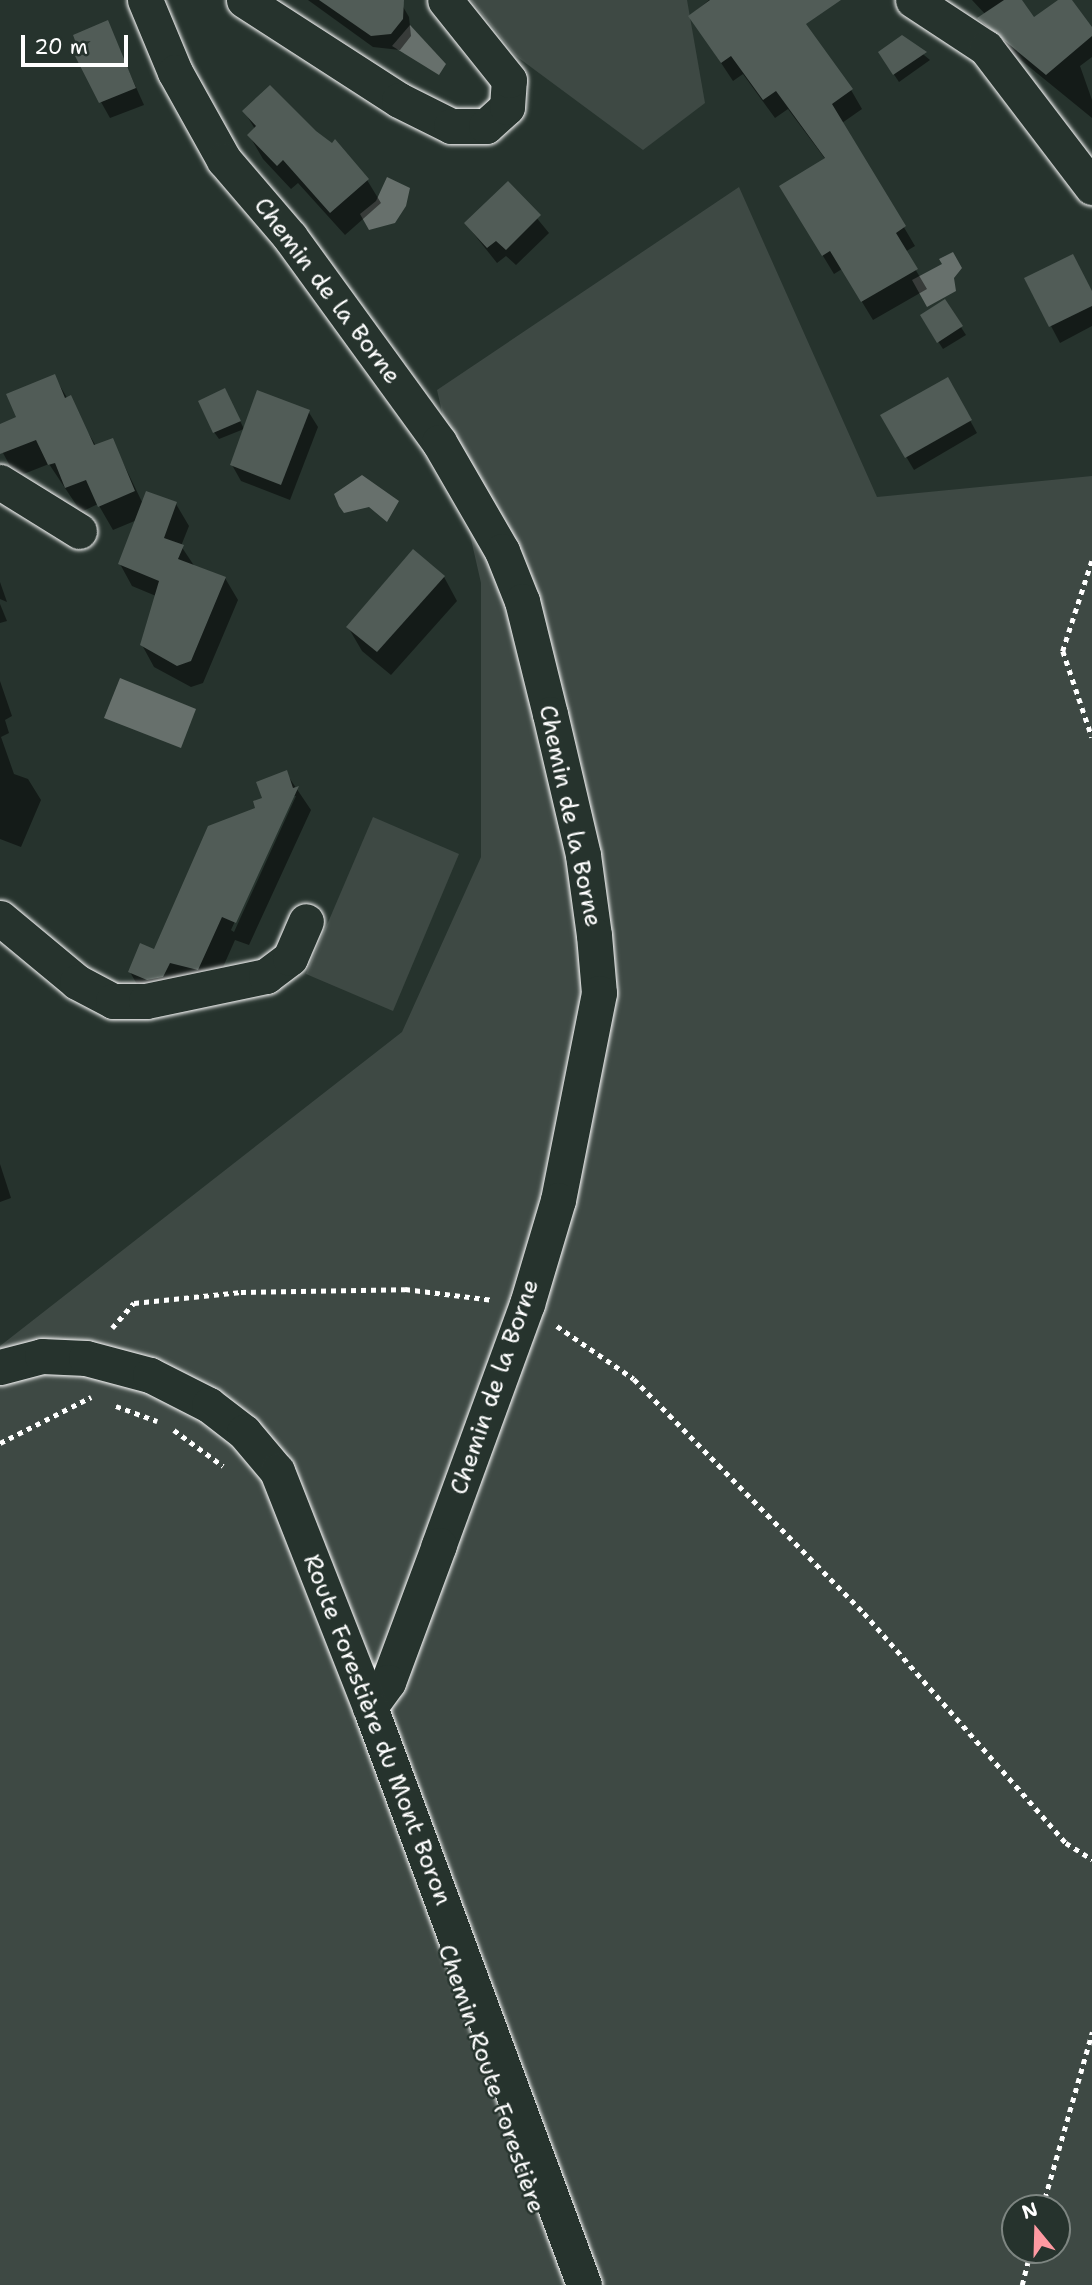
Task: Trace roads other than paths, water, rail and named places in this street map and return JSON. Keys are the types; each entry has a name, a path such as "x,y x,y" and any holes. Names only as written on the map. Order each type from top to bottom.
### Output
{"street":[{"name":"Chemin de la Borne","path":"145,0 174,72 224,160 290,237 439,442 502,551 522,601 583,855 594,935 598,993 558,1200 527,1304 388,1682 370,1707"},
{"path":"244,0 399,100 451,126 486,126 508,107 509,80 445,0"},
{"path":"914,0 986,48 1092,187"},
{"path":"0,482 79,531"},
{"path":"0,918 77,982 113,1001 146,1001 266,976 290,958 306,921"},
{"name":"Route Forestière du Mont Boron","path":"0,1367 42,1356 86,1358 150,1375 209,1405 244,1432 277,1471 370,1707 584,2285"}]}
